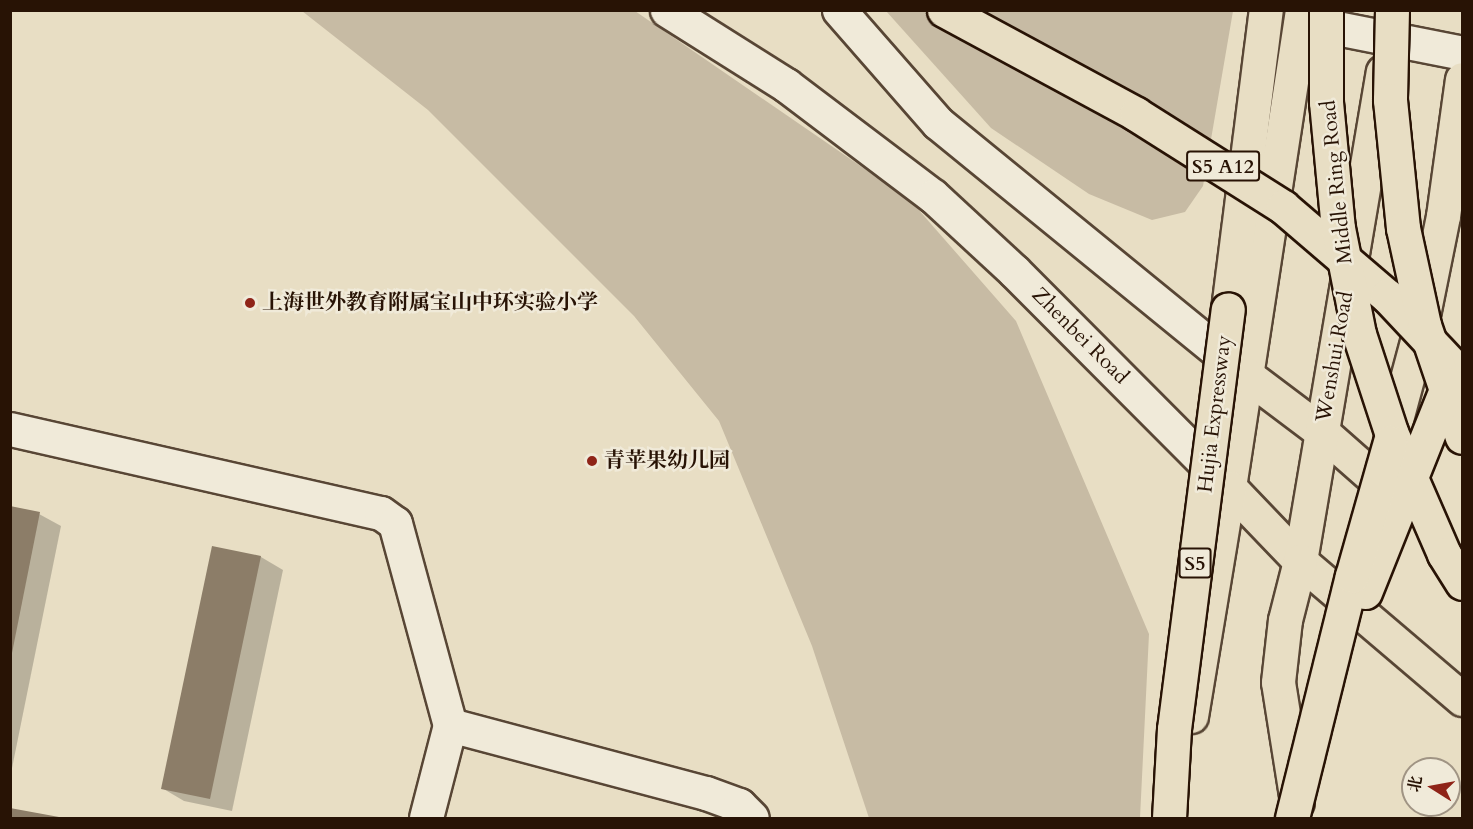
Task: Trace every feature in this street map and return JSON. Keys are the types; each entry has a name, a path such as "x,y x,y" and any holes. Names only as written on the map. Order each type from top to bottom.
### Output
{"main road":[{"name":"S5 A12","path":"944,10 1136,114 1283,207 1387,296 1462,376"},
{"name":"S5 A12","path":"1228,309 1244,10"},
{"name":"Hujia Expressway","path":"1171,819 1174,729 1266,10"},
{"path":"1171,819 1229,487 1245,374 1310,14"},
{"name":"Middle Ring Road","path":"1310,14 1326,102 1338,228 1359,334 1391,432 1444,554 1462,583"},
{"path":"1391,20 1390,100 1403,228 1424,325 1462,437"},
{"name":"Wenshui Road","path":"1299,819 1278,682 1285,620 1300,561 1391,20"},
{"path":"1292,819 1326,679 1420,330 1443,216 1462,79"},
{"path":"1326,679 1395,523 1462,344"},
{"path":"1245,374 1322,432 1462,556"},
{"name":"Zhenbei Road","path":"1229,487 1300,561 1462,699"}],"street":[{"name":"Zhenbei Road","path":"666,10 786,85 933,196 1014,271 1229,487"},
{"path":"839,10 938,123 1245,374"},
{"path":"1310,14 1391,20 1462,53"},
{"path":"10,429 381,513 395,523 450,725 426,819"},
{"path":"450,725 706,793 739,805 752,819"}],"shaded area":[{"path":"302,11 635,11 910,200 1016,321 1149,634 1140,818 869,818 812,646 719,421 634,316 428,110"},
{"path":"886,11 1233,11 1203,186 1185,212 1152,220 1089,194 991,128"}],"building":[{"path":"10,506 40,512 12,653 10,653"},
{"path":"212,546 261,556 210,799 161,789"},
{"path":"10,808 59,817 59,818 10,818"}],"place":[{"name":"上海世外教育附属宝山中环实验小学","path":"250,303"},
{"name":"青苹果幼儿园","path":"592,461"}]}
